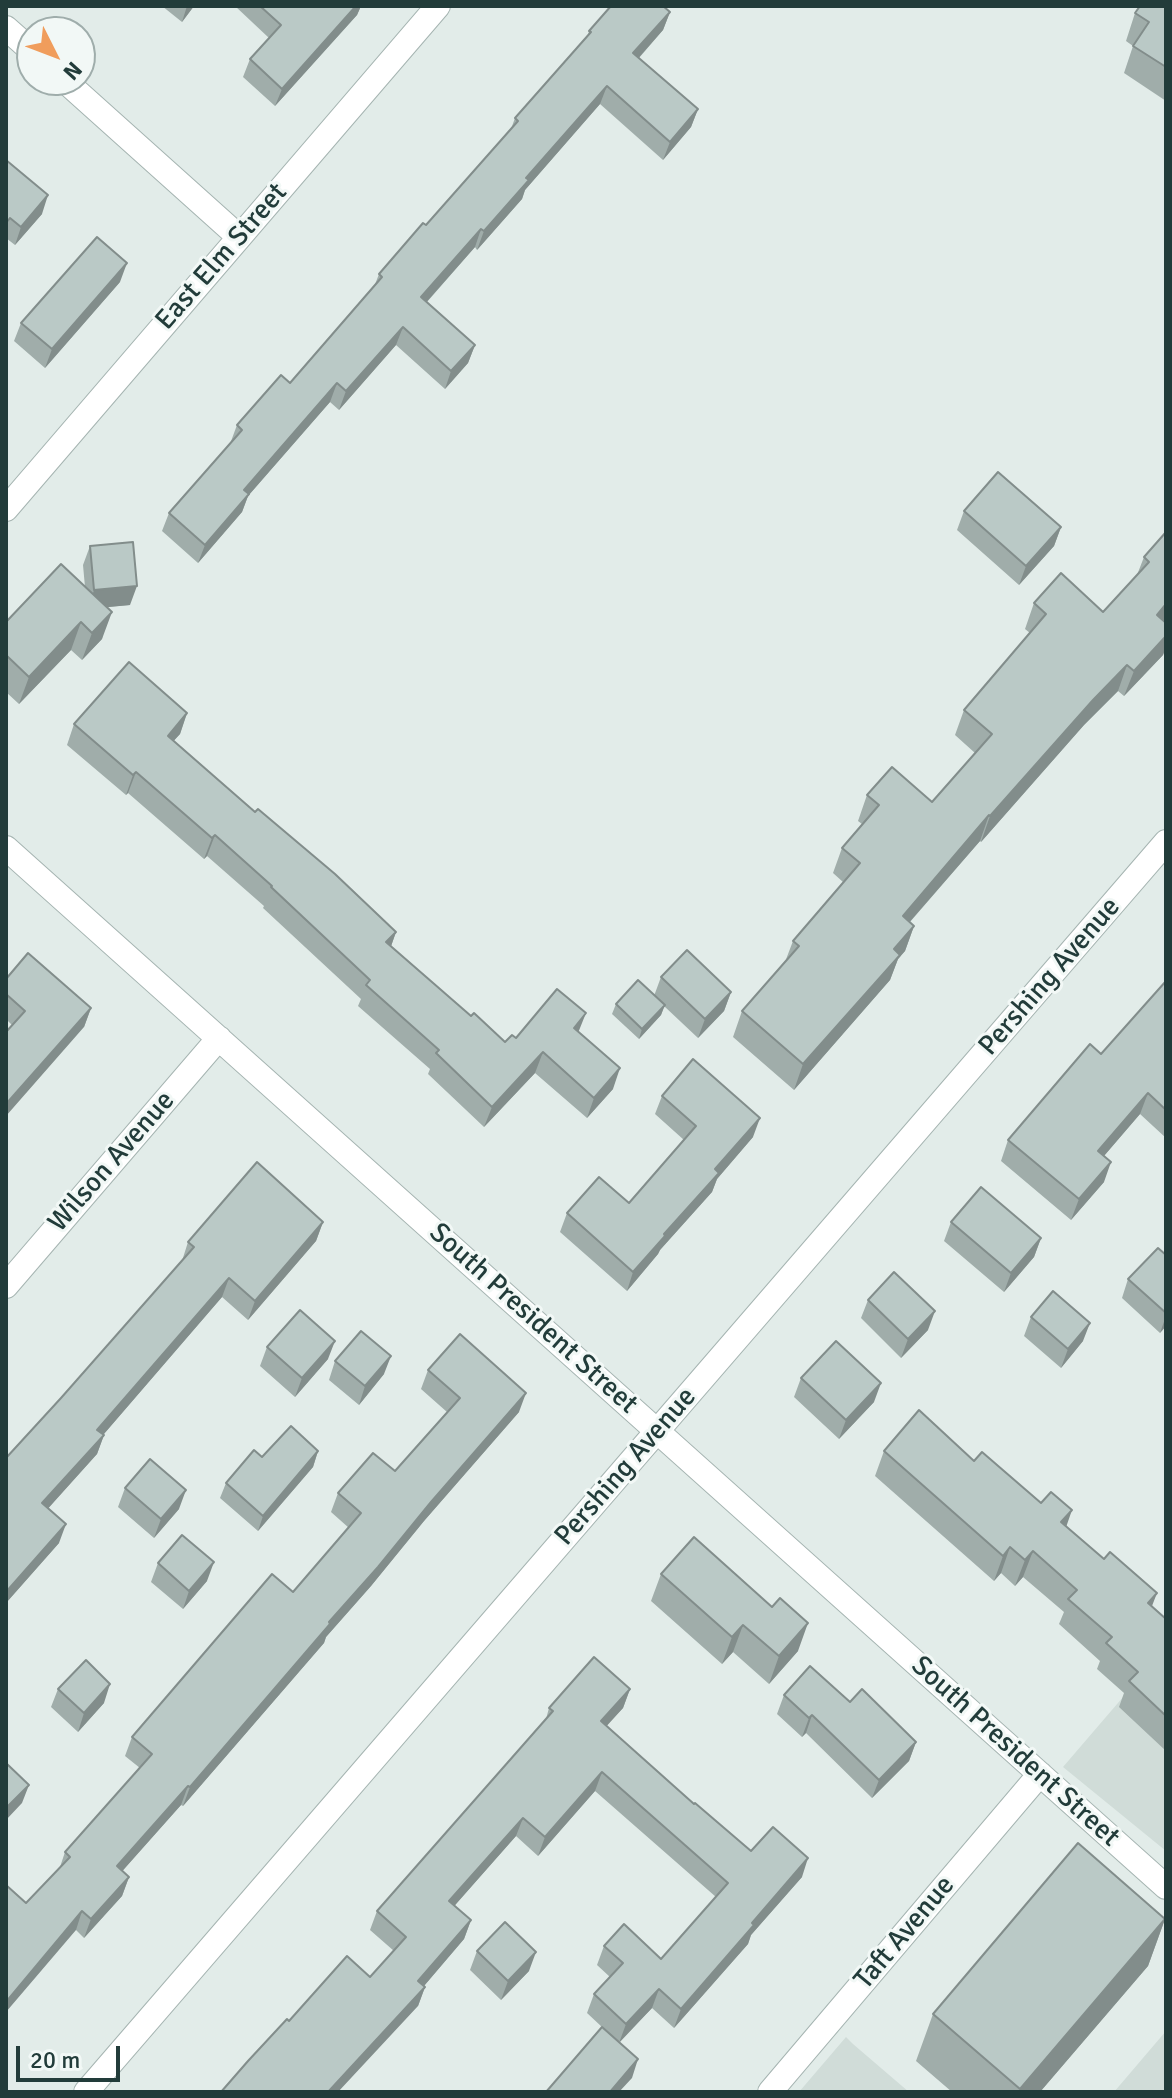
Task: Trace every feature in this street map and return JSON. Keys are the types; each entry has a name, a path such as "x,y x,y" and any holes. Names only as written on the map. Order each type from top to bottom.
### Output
{"street":[{"name":"East Elm Street","path":"6,509 438,6"},
{"path":"82,96 239,237"},
{"name":"Pershing Avenue","path":"86,2092 1166,842"},
{"name":"South President Street","path":"6,848 1166,1887"},
{"name":"Wilson Avenue","path":"6,1286 219,1038"},
{"name":"Taft Avenue","path":"770,2092 1040,1774"}],"shaded area":[{"path":"1166,1647 1166,1851 1063,1767"},
{"path":"1166,2031 1166,2092 1114,2092"},
{"path":"846,2037 853,2044 909,2092 799,2092"}],"building":[{"path":"260,6 356,6 282,89 250,59 281,25"},
{"path":"611,6 663,6 670,12 633,53 698,109 670,142 607,86 526,178 529,180 421,297 475,345 451,371 403,327 346,391 337,383 244,490 249,494 205,545 169,513 242,430 237,425 281,375 290,383 382,277 379,274 423,223 426,225 518,121 515,118"},
{"path":"1140,6 1166,6 1166,67 1133,46 1149,22 1135,13"},
{"path":"6,160 48,195 21,227 10,218 6,223"},
{"path":"97,237 127,263 52,349 21,323"},
{"path":"998,472 1061,527 1026,566 964,511"},
{"path":"1166,532 1166,604 1157,615 1166,623 1166,636 1134,671 1127,665 1093,700 903,916 914,926 894,949 900,955 803,1064 742,1011 799,946 793,941 860,863 842,848 879,805 867,795 892,767 932,802 992,734 964,710 1046,614 1034,603 1061,573 1103,612 1149,562 1144,557"},
{"path":"133,542 137,586 94,590 90,546"},
{"path":"61,564 112,612 92,633 81,622 29,677 6,655 6,622"},
{"path":"129,662 187,713 168,736 255,812 258,809 335,874 396,932 386,942 471,1016 474,1013 505,1042 512,1035 516,1038 557,989 586,1013 574,1028 620,1068 594,1098 543,1052 492,1107 436,1053 439,1050 366,985 370,980 272,886 215,835 212,838 136,772 133,775 74,724"},
{"path":"687,950 731,992 705,1019 661,977"},
{"path":"28,953 91,1008 6,1104 6,1032 25,1011 6,994 6,979"},
{"path":"638,980 665,1005 642,1029 616,1004"},
{"path":"1166,981 1166,1110 1148,1093 1098,1151 1111,1162 1079,1199 1008,1140 1090,1044 1101,1054"},
{"path":"693,1059 760,1118 715,1169 719,1173 633,1272 567,1213 599,1177 629,1203 696,1126 662,1096"},
{"path":"257,1162 323,1222 255,1301 229,1278 97,1430 104,1435 42,1503 66,1524 6,1592 6,1458 194,1247 188,1242"},
{"path":"981,1187 1041,1238 1011,1273 951,1222"},
{"path":"1158,1248 1166,1255 1166,1313 1128,1279"},
{"path":"894,1272 935,1311 908,1339 868,1300"},
{"path":"1053,1291 1090,1323 1068,1349 1031,1317"},
{"path":"300,1310 335,1341 302,1378 267,1347"},
{"path":"361,1331 391,1356 365,1386 335,1361"},
{"path":"460,1334 526,1393 190,1787 117,1866 129,1877 91,1919 82,1911 6,2002 6,1885 26,1903 70,1857 65,1852 152,1754 132,1737 272,1574 293,1592 361,1513 338,1493 373,1453 395,1471 460,1398 428,1370"},
{"path":"836,1341 881,1383 846,1420 801,1378"},
{"path":"919,1410 974,1461 982,1452 1041,1503 1051,1492 1072,1510 1061,1522 1104,1559 1110,1552 1157,1593 1148,1603 1166,1619 1166,1716 1129,1681 1138,1672 1106,1643 1112,1637 1068,1599 1077,1590 1033,1551 1025,1560 1010,1547 1003,1556 884,1451"},
{"path":"291,1426 318,1451 263,1516 226,1483 254,1450 262,1457"},
{"path":"150,1459 186,1490 161,1519 125,1488"},
{"path":"182,1535 214,1562 189,1591 158,1563"},
{"path":"694,1537 772,1607 780,1598 808,1623 779,1656 743,1625 732,1637 661,1574"},
{"path":"594,1657 630,1689 601,1721 751,1851 773,1827 808,1858 752,1923 754,1925 681,2009 659,1989 626,2024 594,1994 623,1963 604,1946 624,1924 661,1959 728,1883 602,1772 545,1837 523,1818 449,1901 471,1920 418,1981 425,1987 328,2092 221,2092 347,1956 370,1977 406,1937 377,1911 553,1711 549,1708"},
{"path":"86,1660 110,1684 84,1713 58,1689"},
{"path":"810,1666 850,1702 862,1689 916,1742 879,1780 812,1715 809,1718 784,1695"},
{"path":"6,1763 29,1785 6,1808"},
{"path":"1078,1843 1165,1919 1020,2089 933,2014"},
{"path":"505,1922 536,1952 508,1981 477,1951"},
{"path":"602,2027 638,2059 610,2092 546,2092"}]}
